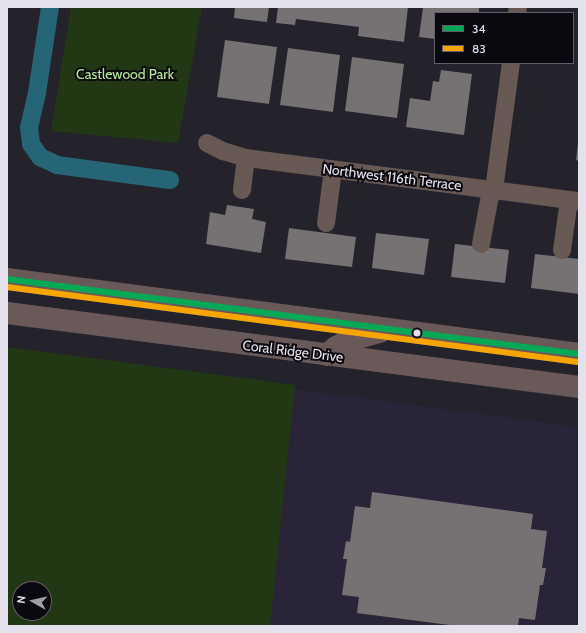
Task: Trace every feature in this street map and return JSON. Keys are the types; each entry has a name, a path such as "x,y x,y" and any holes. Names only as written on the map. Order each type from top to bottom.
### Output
{"main road":[{"path":"7,279 579,354"},
{"name":"Coral Ridge Drive","path":"7,313 579,387"},
{"path":"327,355 336,347 350,340 391,329"}],"street":[{"path":"482,244 493,190 511,64"},
{"name":"Northwest 116th Terrace","path":"207,143 223,151 246,158 574,200"},
{"path":"242,190 246,158"},
{"path":"326,223 333,170"},
{"path":"562,250 574,200"}],"shaded area":[{"path":"7,351 579,427 579,626 7,626"}],"green space":[{"name":"Castlewood Park","path":"71,7 202,7 178,143 51,131"},
{"path":"7,347 295,385 270,626 7,626"}],"building":[{"path":"235,7 269,7 267,22 234,18"},
{"path":"278,7 408,7 404,42 358,36 359,27 296,19 295,25 276,23"},
{"path":"423,7 479,7 479,12 434,12 434,39 419,37"},
{"path":"225,40 277,47 269,104 217,97"},
{"path":"288,48 340,55 333,112 280,105"},
{"path":"352,57 404,64 397,118 345,111"},
{"path":"441,70 472,74 464,135 406,127 410,98 430,101 433,81 439,82"},
{"path":"579,143 579,161 576,160"},
{"path":"227,205 254,209 252,219 266,222 261,253 206,244 210,212 225,215"},
{"path":"289,228 356,237 352,267 285,259"},
{"path":"376,233 429,239 424,275 372,268"},
{"path":"455,244 509,250 505,283 451,277"},
{"path":"535,254 579,259 579,294 531,288"},
{"path":"372,492 533,514 531,529 547,531 542,568 546,568 543,585 540,585 535,620 519,618 518,626 457,626 357,613 359,597 342,595 347,559 343,559 346,541 350,542 355,506 370,508"}],"waterway":[{"path":"50,7 37,93 29,127 31,144 40,157 57,165 170,180"}],"transit line":[{"name":"34","path":"7,279 579,354"},
{"name":"83","path":"7,287 578,362"}]}
